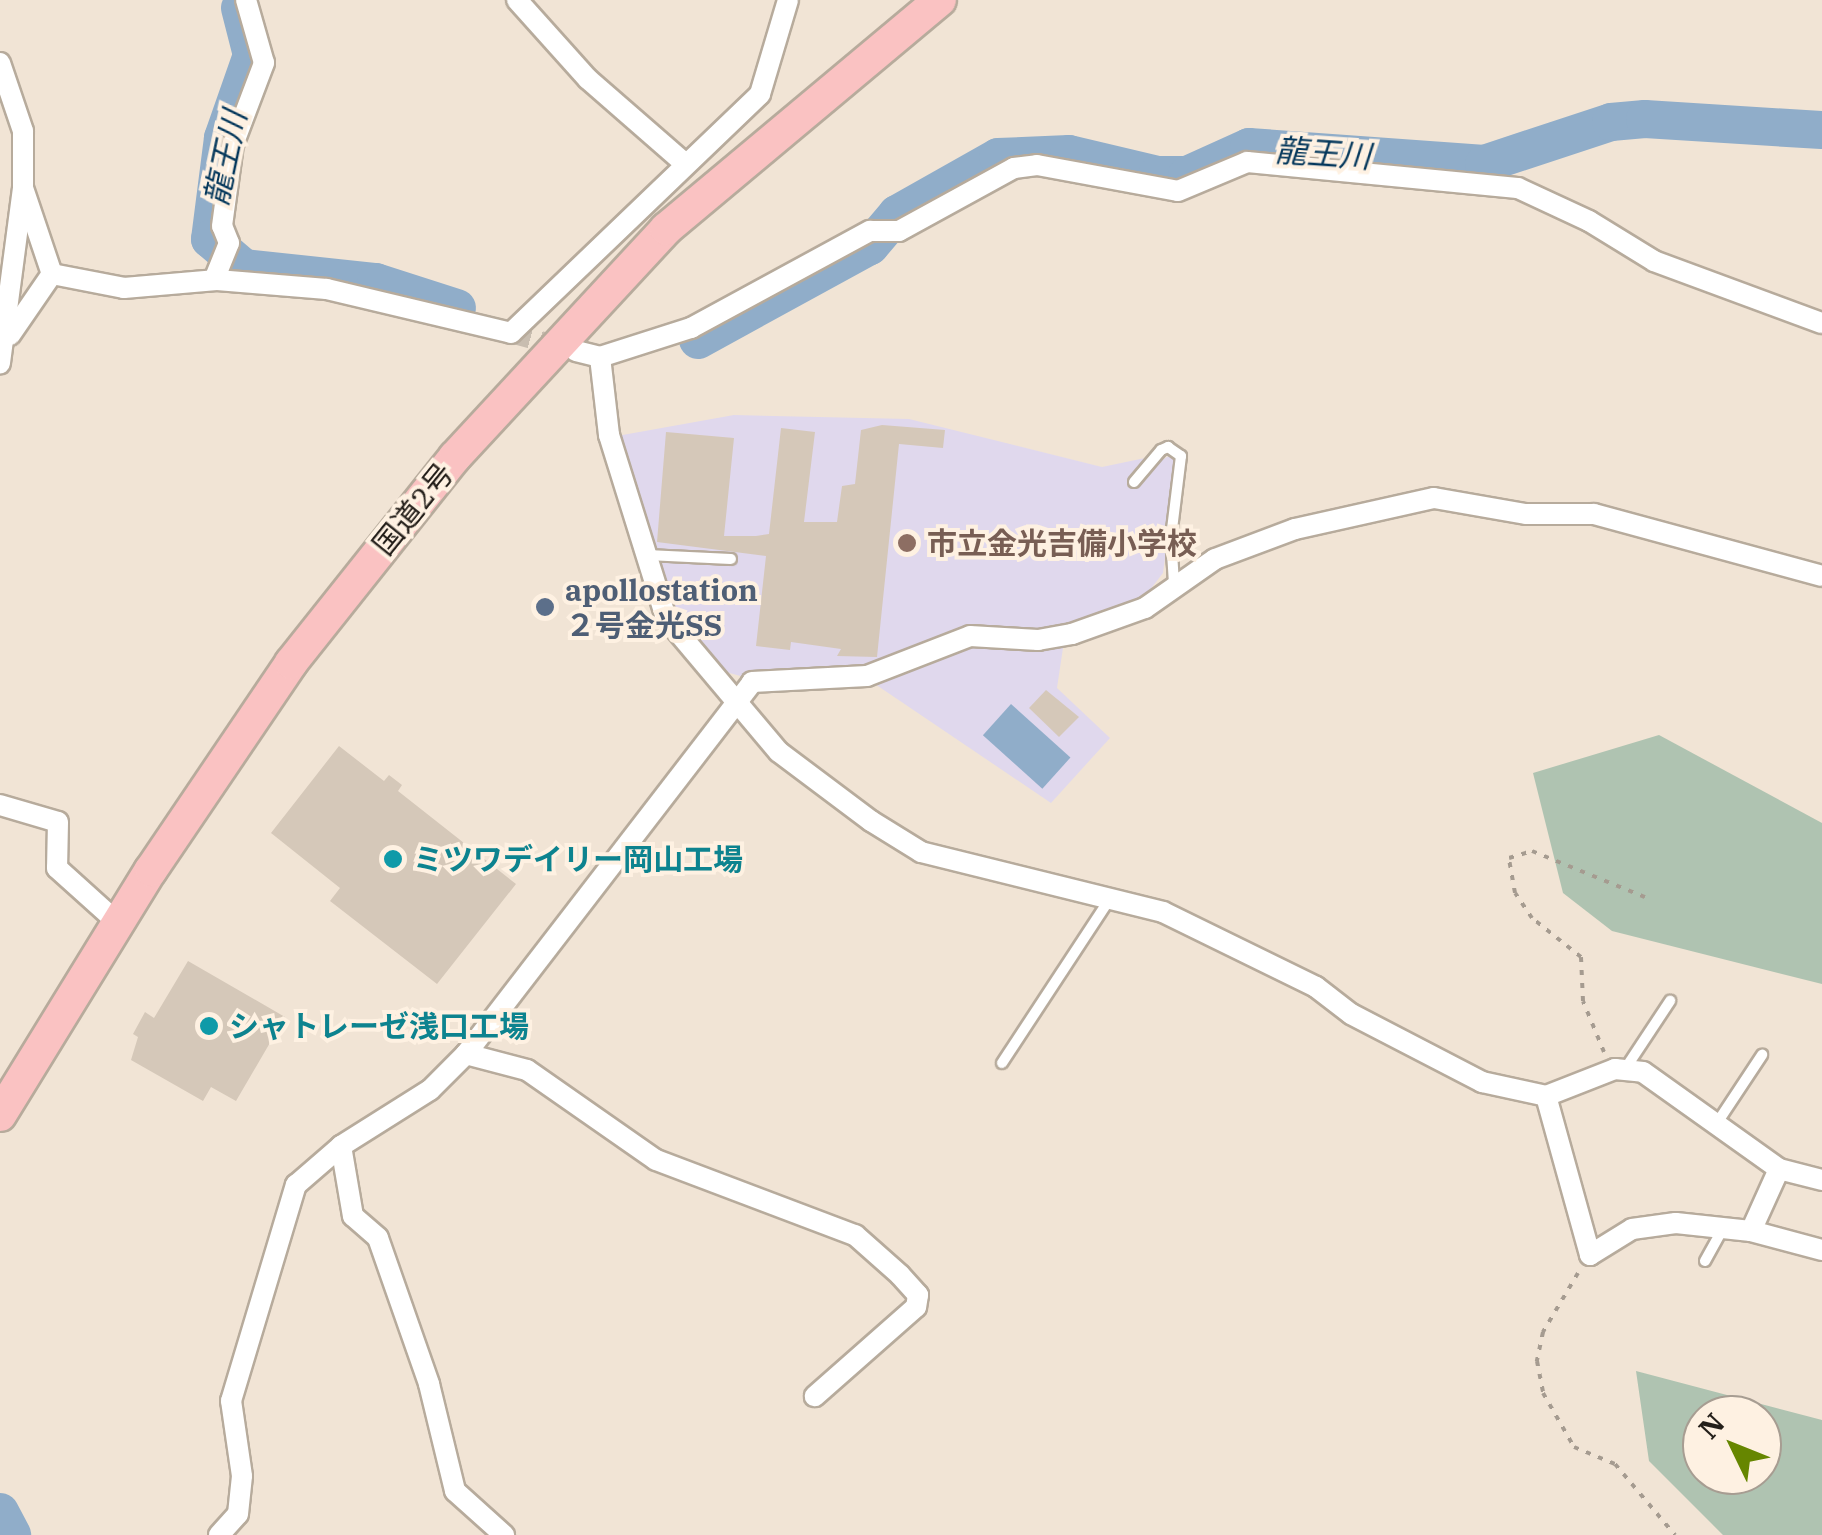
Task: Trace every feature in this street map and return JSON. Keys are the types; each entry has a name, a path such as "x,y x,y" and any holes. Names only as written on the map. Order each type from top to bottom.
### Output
{"highway":[{"name":"国道2号","path":"0,1115 118,923 291,663 455,457 572,323 680,217 940,0"}],"street":[{"path":"216,273 229,242 222,226 233,145 264,62 246,0"},
{"path":"517,0 588,80 683,162"},
{"path":"52,274 124,288 216,273 327,289 510,333 683,162 760,94 788,0"},
{"path":"0,63 24,131 23,188 2,354"},
{"path":"576,351 600,357 691,328 870,231 899,231 1014,168 1064,168 1178,191 1248,162 1518,188 1589,220 1654,262 1822,323"},
{"path":"23,188 52,274"},
{"path":"2,354 52,274"},
{"path":"600,357 609,435 666,618 779,752 814,782 921,852 1110,898 1234,944 1482,1082 1546,1096 1620,1069 1667,1084 1779,1169 1822,1180"},
{"path":"220,1535 238,1514 242,1476 231,1401 257,1297 296,1185 340,1146 430,1090 466,1054 734,697 752,682 867,676 970,636 1038,640 1072,634 1145,608 1174,584 1216,559 1295,529 1434,498 1526,514 1594,514 1822,576"},
{"path":"0,805 58,822 56,868 118,923"},
{"path":"466,1054 527,1070 656,1160 855,1235 900,1275 918,1295 916,1306 815,1396"},
{"path":"1546,1096 1590,1255 1632,1229 1676,1223 1751,1231 1822,1250"},
{"path":"340,1146 353,1216 378,1238 429,1384 454,1490 504,1535"},
{"path":"1751,1231 1779,1169"}],"lane":[{"path":"1134,482 1161,450 1168,447 1181,456 1174,584"},
{"path":"646,555 731,559"},
{"path":"1002,1063 1100,923 1110,898"},
{"path":"1620,1069 1670,1001"},
{"path":"1716,1123 1762,1054"},
{"path":"1705,1261 1724,1227"}],"path":[{"path":"1620,1069 1582,1001 1581,958 1532,918 1515,893 1509,858 1532,851 1645,897"},
{"path":"1590,1255 1543,1332 1537,1361 1542,1393 1574,1447 1615,1464 1675,1535"}],"shaded area":[{"name":"市立金光吉備小学校","path":"734,415 909,419 1102,467 1145,458 1155,464 1169,456 1178,461 1163,573 1142,600 1113,615 1029,635 954,631 869,670 744,677 726,672 705,658 675,616 617,436"},
{"path":"959,647 1063,648 1057,688 1110,738 1051,803 872,682"}],"green space":[{"path":"1659,735 1822,823 1822,984 1612,931 1563,893 1533,773"},
{"path":"1636,1371 1727,1395 1682,1395 1682,1494 1649,1461"},
{"path":"1782,1409 1822,1420 1822,1535 1723,1535 1683,1495 1782,1495"}],"water":[{"path":"1011,704 1070,758 1042,789 983,735"}],"building":[{"path":"882,425 945,430 943,448 899,444 877,657 837,656 841,649 791,642 790,650 756,646 766,556 657,542 666,432 734,438 724,536 756,536 769,534 781,428 815,432 804,522 837,522 842,486 855,484 861,430"},
{"path":"1046,690 1079,717 1059,737 1029,708"},
{"name":"ミツワデイリー岡山工場","path":"339,746 384,781 389,775 402,785 398,791 516,884 437,984 330,901 340,888 271,833"},
{"name":"シャトレーゼ浅口工場","path":"188,961 285,1017 236,1101 211,1087 203,1101 131,1060 138,1037 133,1034 145,1012 154,1018"}],"waterway":[{"name":"龍王川","path":"240,8 252,55 223,138 210,239 244,268 376,282 457,308"},
{"name":"龍王川","path":"698,340 870,246 897,214 998,157 1069,154 1157,175 1187,175 1249,147 1484,164 1611,122 1645,119 1822,130"},
{"path":"0,1512 12,1535"}],"tunnel":[{"path":"511,333 565,348"}],"place":[{"name":"市立金光吉備小学校","path":"907,543"},
{"name":"apollostation ２号金光SS","path":"545,607"},
{"name":"ミツワデイリー岡山工場","path":"393,859"},
{"name":"シャトレーゼ浅口工場","path":"209,1026"}]}
